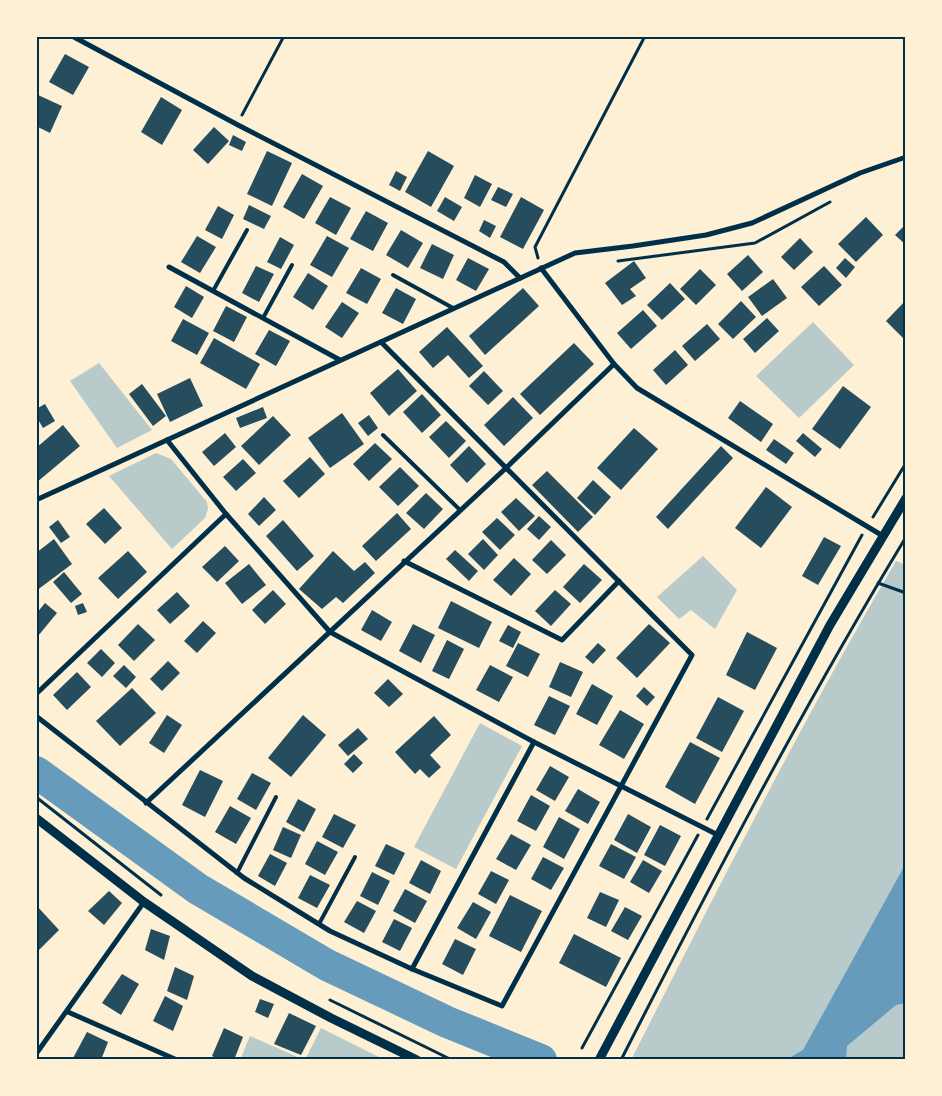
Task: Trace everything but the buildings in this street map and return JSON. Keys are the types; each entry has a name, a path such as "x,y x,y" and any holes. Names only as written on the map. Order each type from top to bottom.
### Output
{"street":[{"path":"72,36 238,125 504,262 520,278"},
{"path":"36,500 575,252 633,246 706,235 752,223 860,173 906,157"},
{"path":"169,267 340,360"},
{"path":"541,268 614,364 637,388 883,536"},
{"path":"36,716 237,873 319,924 412,969 502,1006 692,655 381,342"},
{"path":"146,803 506,468 614,364"},
{"path":"167,440 226,514 330,632 534,742 718,836"},
{"path":"601,1057 830,625 906,498"},
{"path":"36,694 226,514"},
{"path":"404,561 562,640 618,581"},
{"path":"412,969 534,742"},
{"path":"36,818 144,902 252,976 331,1018 417,1060"},
{"path":"36,1054 68,1012 144,902"},
{"path":"68,1012 177,1060"}],"lane":[{"path":"213,291 248,230"},
{"path":"262,318 292,265"},
{"path":"393,275 453,308"},
{"path":"383,435 460,510"},
{"path":"237,873 276,797"},
{"path":"319,924 356,857"}],"path":[{"path":"238,125 284,36"},
{"path":"541,268 535,248 644,36"},
{"path":"582,1048 867,527 906,463"},
{"path":"621,1060 804,712 906,537"},
{"path":"878,583 906,593"},
{"path":"36,797 168,900"},
{"path":"321,996 452,1060"}],"shaded area":[{"path":"813,322 854,365 799,418 756,376"},
{"path":"99,363 152,430 117,448 70,381"},
{"path":"156,453 171,459 207,502 208,509 205,518 172,549 109,476"},
{"path":"703,556 737,590 715,629 691,610 679,619 657,597"},
{"path":"896,561 906,565 906,1060 631,1060 793,746"},
{"path":"480,723 522,746 456,869 414,847"},
{"path":"321,1028 385,1060 305,1060"},
{"path":"250,1036 300,1058 299,1060 240,1060"}],"water":[{"path":"906,863 906,1003 896,1005 847,1046 846,1060 786,1060 803,1050"}],"waterway":[{"path":"36,772 198,889 327,965 447,1022 541,1060"}]}
